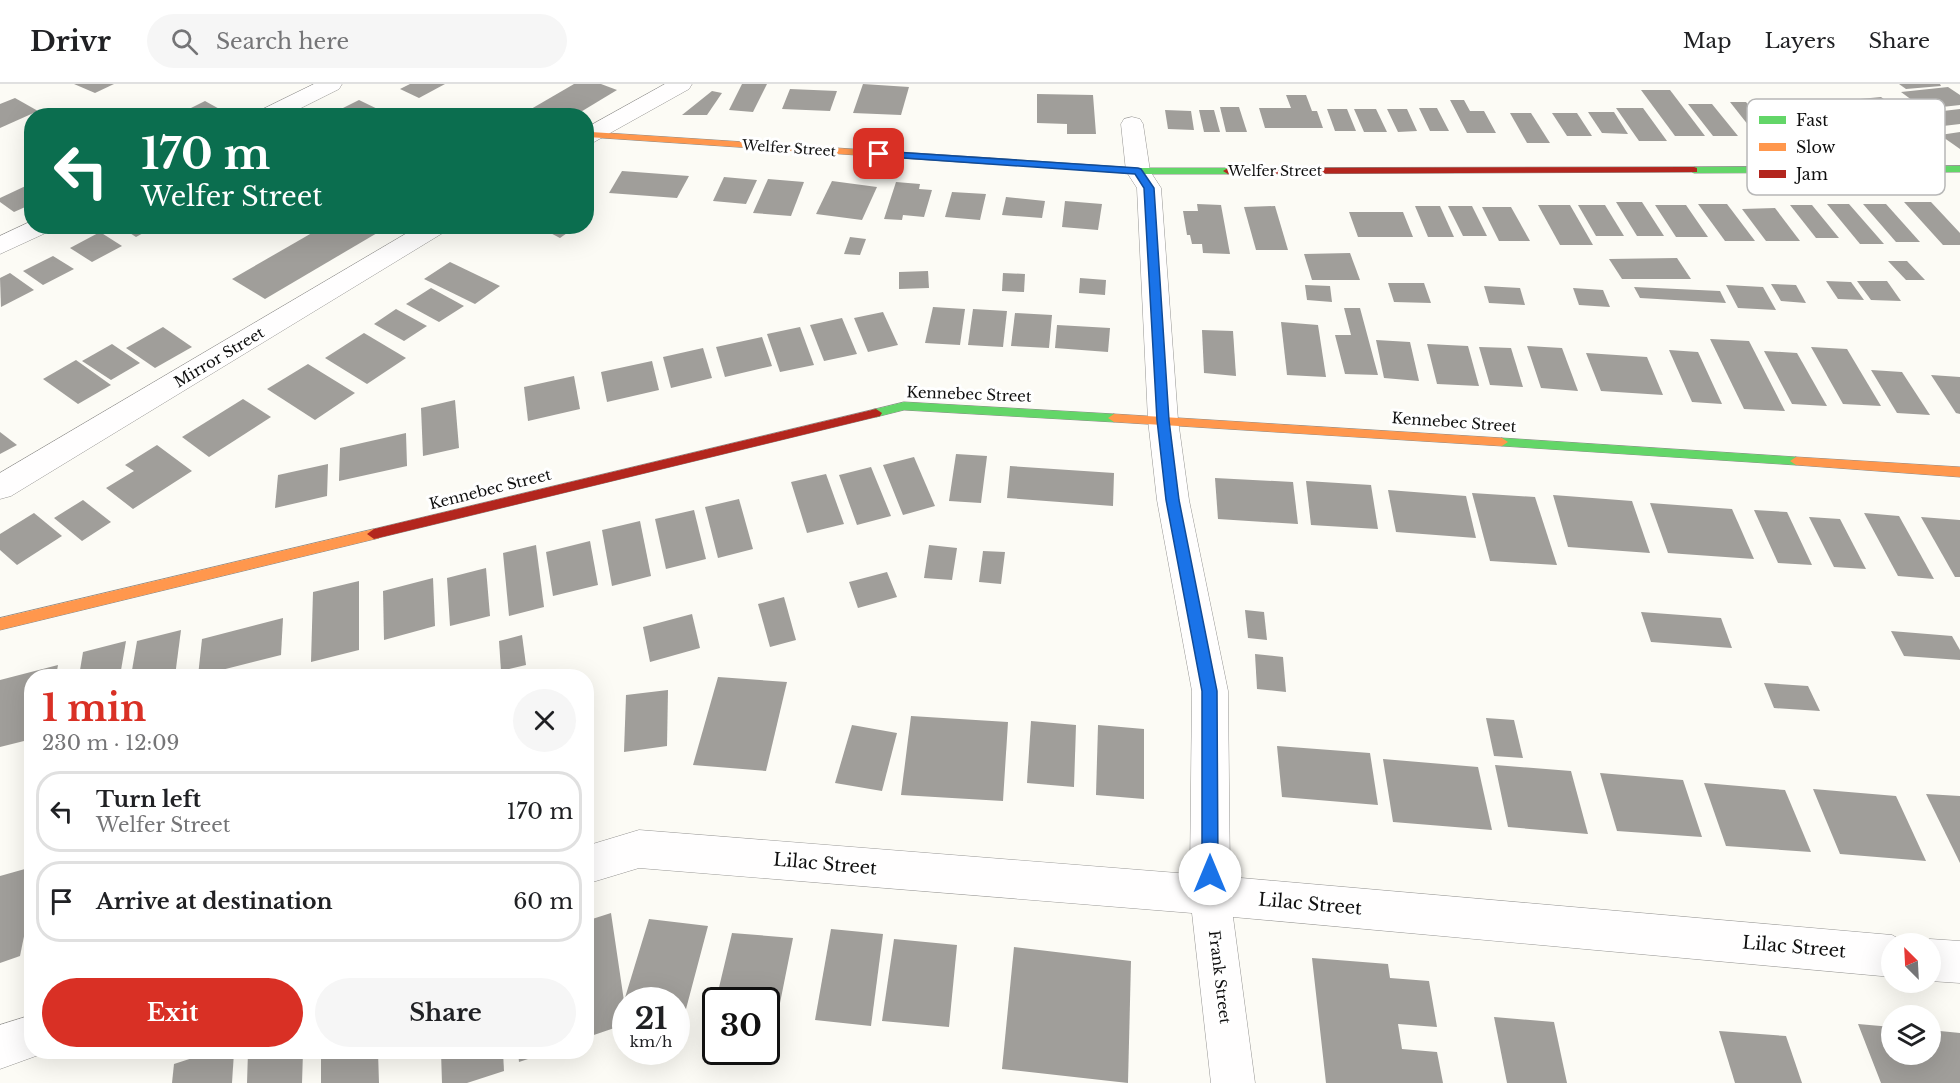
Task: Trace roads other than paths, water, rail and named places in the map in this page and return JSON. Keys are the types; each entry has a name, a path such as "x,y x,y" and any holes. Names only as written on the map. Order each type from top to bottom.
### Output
{"street":[{"path":"283,108 332,84"},
{"path":"594,133 681,84"},
{"name":"Frank Street","path":"1132,124 1138,171 1149,188 1163,420 1173,500 1210,691 1210,895 1233,1083"},
{"name":"Welfer Street","path":"594,136 1138,171 1747,170"},
{"name":"Welfer Street","path":"1945,169 1960,169"},
{"path":"0,246 25,234"},
{"name":"Mirror Street","path":"0,488 424,234"},
{"name":"Kennebec Street","path":"0,624 904,406 1163,420 1960,472"},
{"name":"Lilac Street","path":"594,863 639,849 1210,895 1881,955"},
{"path":"1941,961 1960,962"},
{"path":"0,1047 24,1040"}]}
